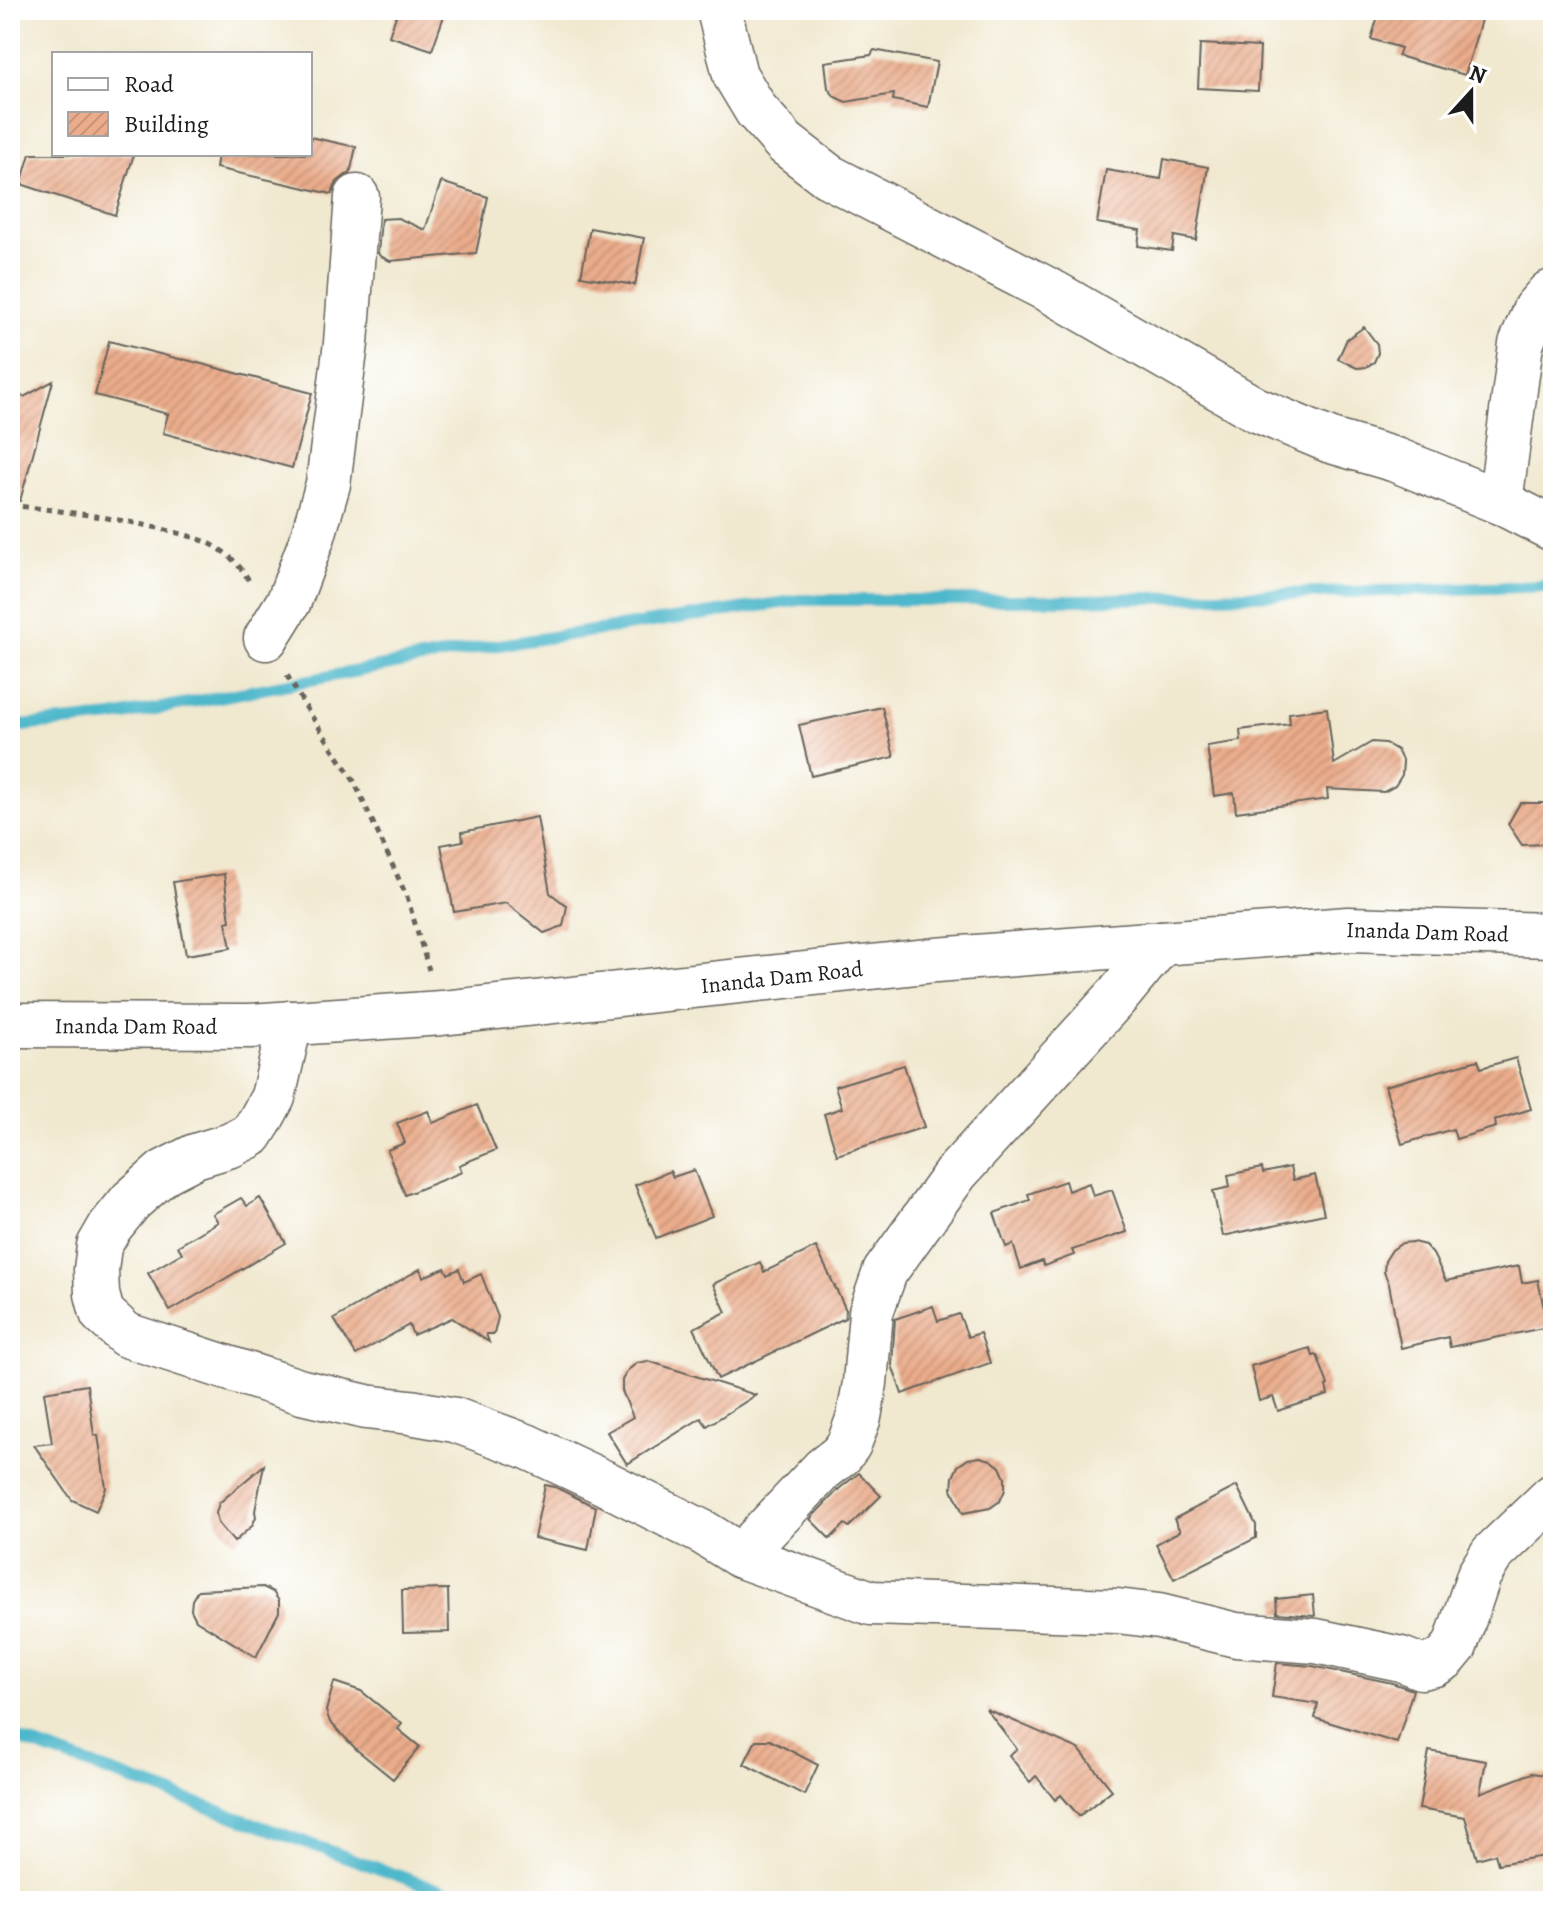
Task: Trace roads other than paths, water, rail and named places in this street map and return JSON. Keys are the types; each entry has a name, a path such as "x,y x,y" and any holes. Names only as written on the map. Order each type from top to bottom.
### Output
{"street":[{"path":"719,10 735,75 756,110 785,143 828,176 1056,294 1255,409 1331,441 1396,460 1500,502 1553,529"},
{"path":"266,638 289,601 328,484 346,343 357,197"},
{"path":"1500,502 1521,344 1535,309 1553,292"},
{"name":"Inanda Dam Road","path":"10,1025 250,1026 442,1013 936,960 1348,929 1553,935"},
{"path":"741,1556 849,1444 859,1417 865,1383 871,1312 885,1272 956,1173 1120,993 1161,943"},
{"path":"290,1023 273,1097 251,1135 195,1156 164,1172 131,1201 99,1246 97,1294 102,1313 126,1335 302,1392 366,1407 455,1420 526,1446 704,1533 741,1556 871,1603 1159,1616 1236,1635 1316,1641 1401,1659 1421,1667 1445,1658 1455,1646 1479,1575 1492,1554 1553,1496"}],"waterway":[{"path":"10,727 113,717 485,647 800,600 1078,600 1553,586"},
{"path":"10,1736 469,1901"}]}
